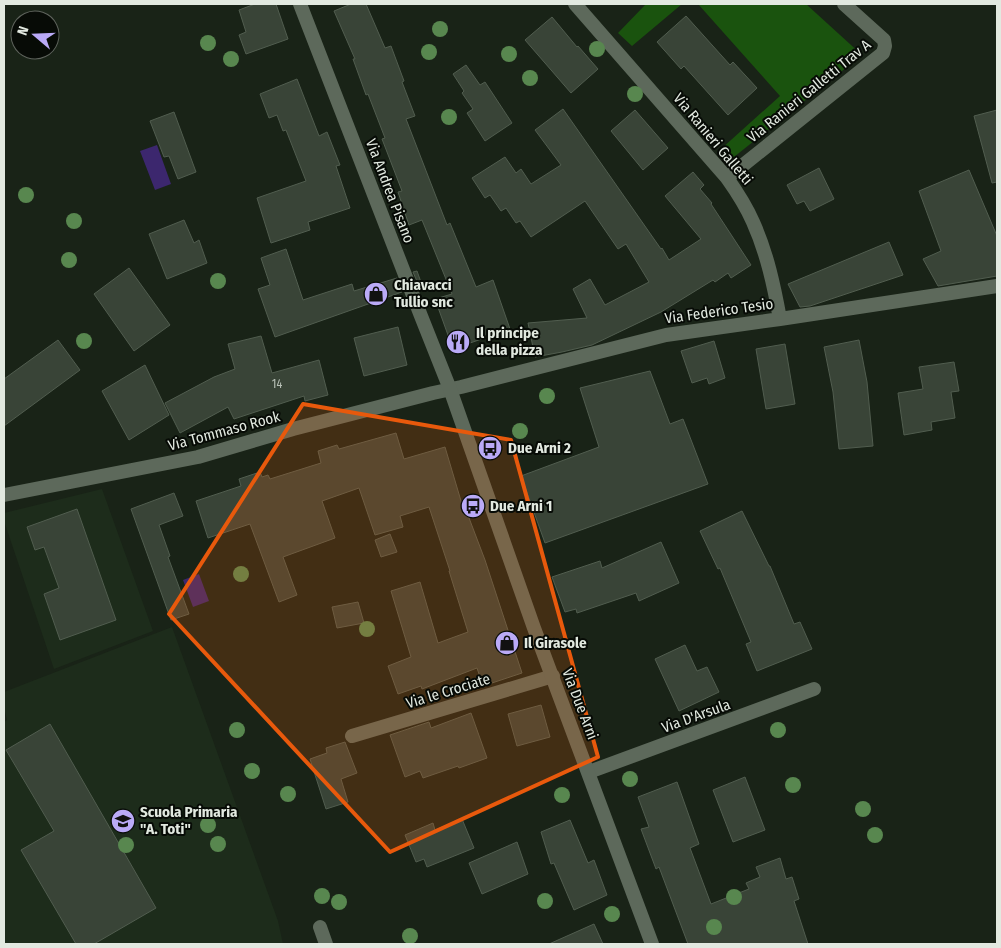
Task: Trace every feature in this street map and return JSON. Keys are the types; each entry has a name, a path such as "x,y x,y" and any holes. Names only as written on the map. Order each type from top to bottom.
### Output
{"street":[{"name":"Via Andrea Pisano","path":"300,4 450,389"},
{"name":"Via Ranieri Galletti","path":"576,4 727,178 740,197 756,230 771,273 780,319"},
{"name":"Via Ranieri Galletti Trav A","path":"727,178 883,53 884,40 844,4"},
{"name":"Via Federico Tesio","path":"450,389 666,335 997,286"},
{"name":"Via Tommaso Rook","path":"4,495 198,456 293,429 450,389"},
{"name":"Via Due Arni","path":"450,389 534,628 652,944"},
{"name":"Via le Crociate","path":"352,736 553,676"},
{"name":"Via D'Arsula","path":"589,772 814,689"},
{"path":"320,927 326,944"}],"highlighted area":[{"path":"303,404 511,440 598,757 390,852 169,614"}],"shaded area":[{"path":"157,145 171,184 155,190 140,151"},
{"path":"102,489 153,631 54,669 4,521 4,513"},
{"path":"199,574 209,601 193,607 183,580"},
{"name":"Scuola Primaria \"A. Toti\"","path":"172,627 278,921 283,944 4,944 4,722 7,720 4,708 4,692"}],"green space":[{"path":"646,4 682,4 632,46 618,33"},
{"path":"698,4 806,4 862,55 729,161 721,149 780,96"}],"building":[{"path":"255,4 276,4 288,39 246,54 239,35 246,32 239,10"},
{"path":"351,4 366,4 385,48 391,46 415,116 406,119 447,225 450,223 476,287 493,280 510,329 453,349 435,299 452,294 422,220 409,225 398,192 402,191 382,139 385,138 368,94 366,95 353,59 355,59 334,11"},
{"path":"686,16 730,65 733,62 757,88 728,115 684,66 681,69 657,42"},
{"path":"552,17 598,69 571,93 525,40"},
{"path":"466,65 480,85 485,82 512,123 485,141 467,113 473,109 462,93 464,91 453,74"},
{"path":"297,79 319,136 327,132 340,165 336,166 350,208 308,222 310,230 271,243 257,198 306,181 286,130 283,131 277,115 269,118 260,94"},
{"path":"563,109 669,260 701,239 665,196 693,172 704,185 700,189 712,203 751,265 731,278 728,273 715,282 713,280 661,312 592,345 535,357 528,323 587,318 573,289 590,279 605,305 649,282 626,244 618,249 585,201 531,237 520,221 516,223 506,208 501,211 490,195 485,198 472,178 505,157 516,173 521,169 531,184 561,165 535,130"},
{"path":"635,110 668,148 643,170 611,131"},
{"path":"997,110 997,182 992,183 974,116"},
{"path":"174,112 196,172 178,179 169,156 164,157 150,121"},
{"path":"819,168 834,199 810,211 804,201 797,204 787,185"},
{"path":"969,170 997,236 997,276 938,286 923,259 941,251 919,191"},
{"path":"184,220 194,243 199,240 207,263 167,279 149,234"},
{"path":"889,242 903,275 810,306 800,307 788,284"},
{"path":"286,249 303,300 352,284 354,291 397,278 402,292 275,337 258,289 270,285 261,258"},
{"path":"129,268 170,325 134,351 94,294"},
{"path":"417,271 422,285 419,286 413,272"},
{"path":"398,327 407,365 364,376 354,338"},
{"path":"261,336 272,373 319,360 328,395 305,401 304,396 234,419 228,407 180,433 165,403 214,377 235,369 228,344"},
{"path":"58,340 80,370 4,426 4,379"},
{"path":"859,340 867,382 873,446 839,449 833,392 824,347"},
{"path":"714,341 725,378 709,384 707,378 692,383 681,351"},
{"path":"785,344 795,404 766,409 756,349"},
{"path":"954,362 959,391 951,392 955,418 931,422 932,430 904,435 898,393 923,389 919,367"},
{"path":"145,365 169,415 129,440 102,391"},
{"path":"650,371 670,424 683,419 708,484 545,543 521,476 599,447 580,388"},
{"path":"396,433 404,459 445,447 464,511 466,510 485,560 522,673 483,686 477,668 422,689 421,686 398,694 388,666 411,657 391,591 420,582 438,643 468,632 429,507 400,516 403,527 375,535 359,488 322,501 335,538 283,557 297,595 279,602 250,524 208,538 196,501 241,486 239,479 260,472 262,477 268,475 270,479 321,463 318,451 337,445 339,449"},
{"path":"174,493 183,516 159,525 170,556 168,557 189,614 171,620 131,509"},
{"path":"77,509 116,620 60,640 44,594 59,588 44,547 35,550 27,527"},
{"path":"742,511 770,566 794,624 800,622 812,649 757,671 746,644 751,642 720,568 718,569 700,531"},
{"path":"390,534 397,552 381,557 375,540"},
{"path":"661,542 679,583 639,601 636,593 577,613 576,609 565,612 552,577 600,561 602,568"},
{"path":"358,602 364,623 337,628 332,607"},
{"path":"685,645 697,671 707,667 719,692 679,711 655,659"},
{"path":"541,705 550,737 517,746 508,714"},
{"path":"471,713 487,758 423,778 420,771 405,777 390,735 429,722 431,728"},
{"path":"50,724 156,908 94,944 76,944 21,850 54,831 6,750"},
{"path":"345,742 357,773 341,779 348,802 326,809 310,759 327,753 326,748"},
{"path":"745,777 765,830 733,842 713,790"},
{"path":"677,782 699,844 690,848 711,904 749,889 746,883 760,877 756,867 780,858 786,879 792,877 799,899 794,901 808,944 688,944 659,867 656,869 641,829 649,827 638,797"},
{"path":"462,819 474,848 427,867 424,859 416,862 405,835 433,823 435,830"},
{"path":"570,820 588,863 594,860 607,895 574,910 554,863 551,864 541,832"},
{"path":"517,842 528,874 482,894 469,863"},
{"path":"594,924 603,944 549,944"}],"place":[{"name":"Chiavacci Tullio snc","path":"376,294"},
{"name":"Il principe della pizza","path":"458,342"},
{"name":"Due Arni 2","path":"490,448"},
{"name":"Due Arni 1","path":"473,506"},
{"name":"Il Girasole","path":"507,643"},
{"name":"Scuola Primaria \"A. Toti\"","path":"123,821"}]}
